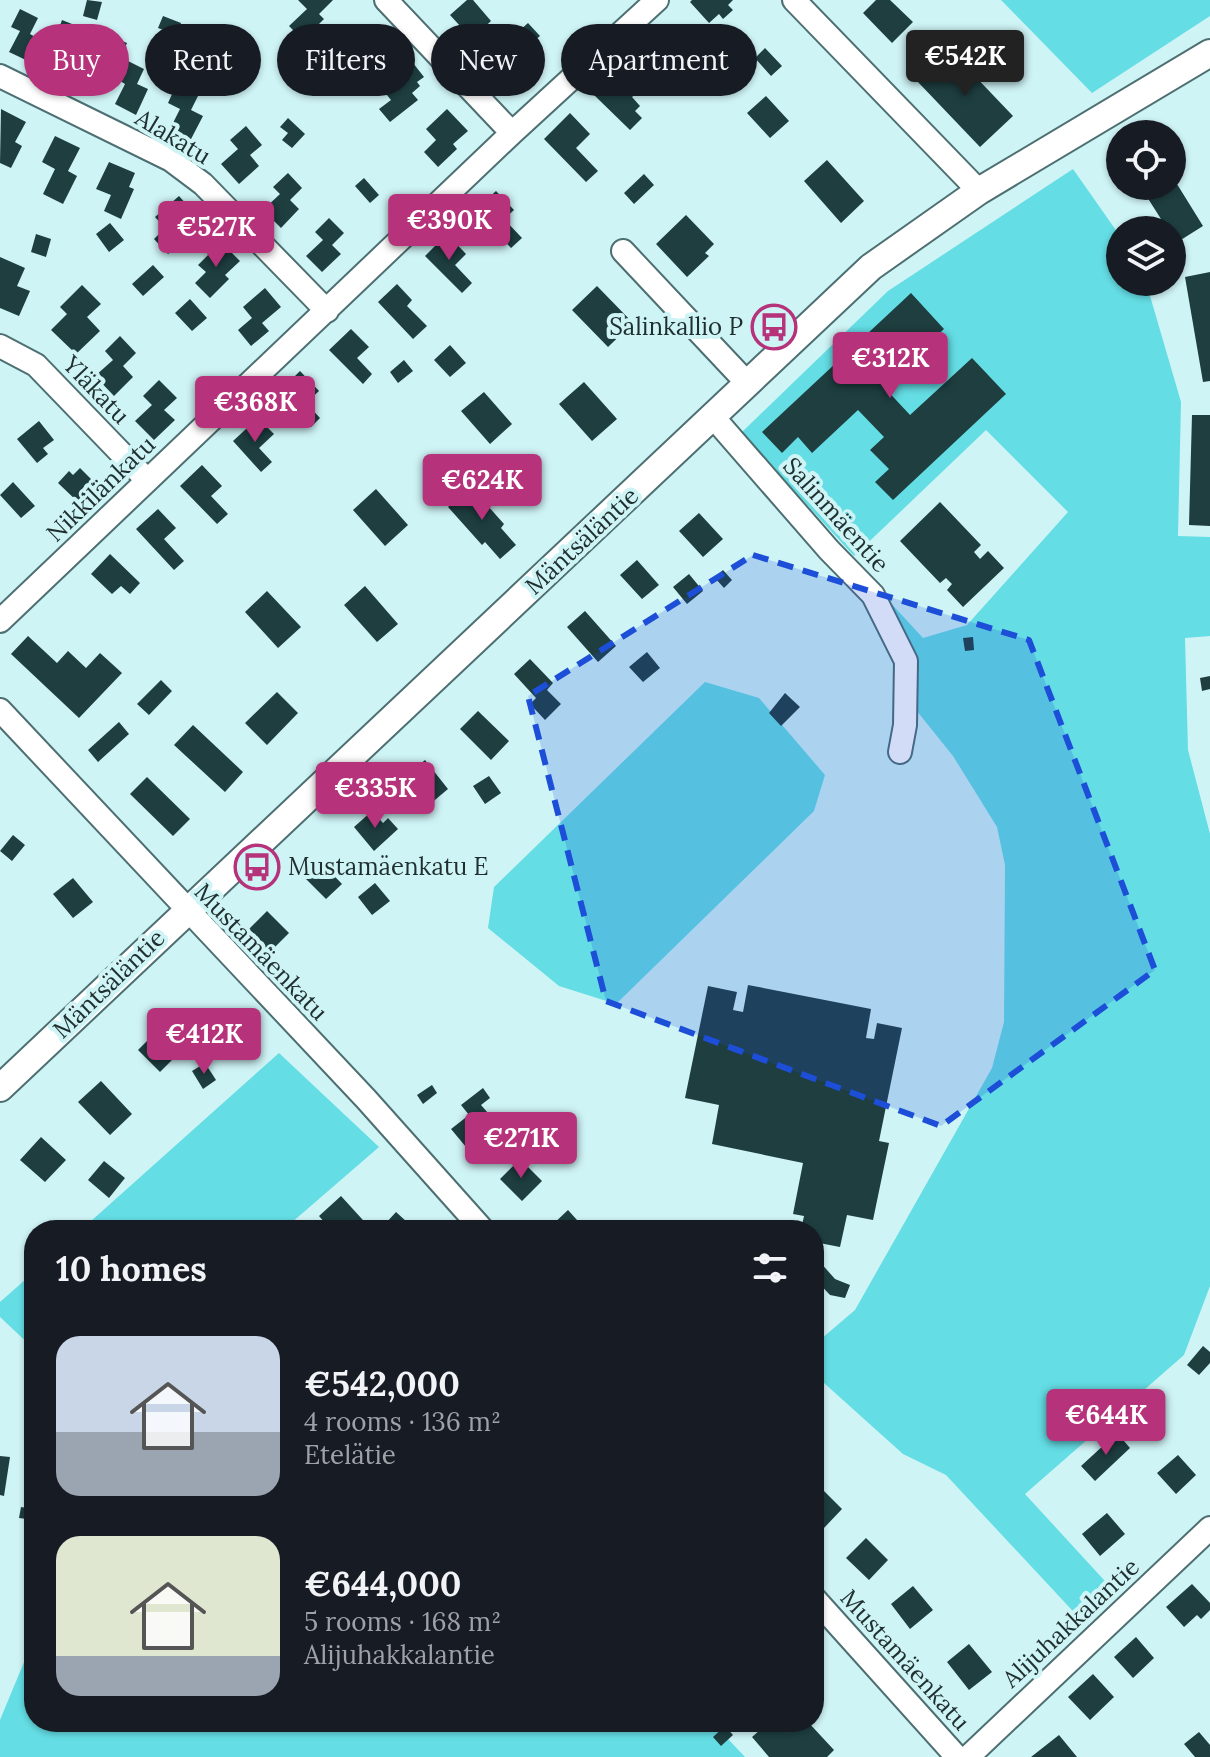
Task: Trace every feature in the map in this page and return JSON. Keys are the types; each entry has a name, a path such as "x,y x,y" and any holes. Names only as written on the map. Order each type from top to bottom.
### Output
{"street":[{"path":"386,0 512,133"},
{"name":"Nikkilänkatu","path":"0,621 512,133 657,0"},
{"path":"794,0 979,191"},
{"name":"Mäntsäläntie","path":"0,1088 871,267 979,191 1210,53"},
{"name":"Alakatu","path":"0,76 171,160 203,184 327,311"},
{"path":"623,251 748,384"},
{"name":"Yläkatu","path":"0,346 36,365 147,480"},
{"name":"Salinmäentie","path":"714,418 829,550 873,595 906,661 905,725 900,752"},
{"name":"Mustamäenkatu","path":"0,710 366,1099 474,1220"},
{"name":"Alijuhakkalantie","path":"968,1757 1210,1528"},
{"name":"Mustamäenkatu","path":"824,1609 957,1757"}],"highlighted area":[{"path":"753,555 1029,640 1155,970 941,1126 606,1001 528,696"}],"shaded area":[{"path":"1001,0 1210,0 1210,16 1092,93"},
{"path":"1073,169 1106,216 1106,296 1150,296 1181,402 1178,536 1210,537 1210,636 1185,638 1188,750 1210,834 1210,1286 1184,1355 1025,1494 1115,1592 1083,1622 946,1475 903,1454 824,1383 824,1336 855,1310 992,1068 1004,1022 1005,865 997,827 953,756 916,710 913,660 888,600 923,638 967,625 1068,512 986,430 854,556 741,433 888,291"},
{"path":"705,682 759,698 825,775 814,811 616,1004 559,986 488,928 494,887"},
{"path":"279,1053 379,1147 295,1220 92,1220"},
{"path":"24,1281 24,1340 0,1317 0,1302"},
{"path":"24,1662 24,1732 721,1732 745,1757 0,1757 0,1720"}],"building":[{"path":"87,0 102,2 97,20 83,16"},
{"path":"298,0 333,0 319,14 324,19 319,24 291,24 307,9"},
{"path":"467,0 473,0 491,21 488,24 458,24 450,15"},
{"path":"733,0 728,5 733,10 723,19 719,14 709,23 690,2"},
{"path":"876,0 890,0 913,22 892,43 863,13"},
{"path":"20,9 38,18 35,24 24,24 24,59 9,52 20,31 11,27"},
{"path":"163,16 181,23 181,24 160,24"},
{"path":"765,48 782,66 771,76 757,60"},
{"path":"950,50 1013,116 980,147 917,81"},
{"path":"129,62 144,69 137,84 145,88 145,96 136,115 115,104 119,96 129,96"},
{"path":"415,66 424,77 417,82 420,86 415,90"},
{"path":"171,96 198,96 191,110 203,116 190,141 169,131 180,109 168,103"},
{"path":"388,96 415,96 418,100 390,122 379,109 391,100"},
{"path":"595,96 633,96 640,106 635,111 642,118 630,130"},
{"path":"766,96 789,121 770,138 747,113"},
{"path":"1,109 26,122 15,142 22,146 11,168 0,163"},
{"path":"447,109 468,131 453,144 457,149 438,167 424,152 436,140 426,129"},
{"path":"570,113 590,134 576,148 598,171 586,182 544,139"},
{"path":"288,118 305,134 292,148 282,140 288,133 280,127"},
{"path":"246,126 262,145 250,155 259,166 239,184 221,164 238,149 230,140"},
{"path":"55,136 80,148 68,171 77,176 63,204 43,194 55,169 42,162"},
{"path":"827,160 864,201 841,223 804,181"},
{"path":"109,162 135,173 129,187 134,189 121,219 104,211 111,195 96,189"},
{"path":"288,173 302,188 290,200 299,209 281,228 263,210 280,194 273,187"},
{"path":"644,174 654,185 634,204 624,193"},
{"path":"364,178 379,195 370,203 355,186"},
{"path":"496,191 514,210 504,219 522,238 511,248 475,210"},
{"path":"179,196 198,217 185,228 190,234 168,254 154,239 165,228 155,217"},
{"path":"1186,199 1203,226 1186,237 1186,216 1159,216 1149,200"},
{"path":"686,215 714,244 705,253 709,256 687,277 656,244"},
{"path":"329,218 344,233 332,245 341,254 322,272 306,256 323,240 315,232"},
{"path":"110,223 124,240 109,252 96,234"},
{"path":"36,234 51,239 46,257 31,252"},
{"path":"447,234 466,254 455,265 472,283 462,293 425,256"},
{"path":"221,242 240,261 225,275 229,279 210,298 195,283 206,272 198,265"},
{"path":"0,257 25,268 17,286 30,291 19,316 0,308"},
{"path":"153,265 164,277 143,296 132,284"},
{"path":"1210,272 1210,381 1203,382 1186,277"},
{"path":"397,284 412,300 407,306 427,326 413,339 378,302"},
{"path":"82,285 101,304 87,317 100,331 76,354 51,330 67,314 60,307"},
{"path":"597,286 633,323 608,347 572,310"},
{"path":"265,288 281,307 262,323 269,331 251,346 238,330 252,318 243,307"},
{"path":"911,293 944,329 883,386 910,415 972,358 1006,394 893,500 875,482 889,469 870,450 884,437 858,410 812,453 798,437 782,453 762,432"},
{"path":"190,299 207,318 192,331 175,313"},
{"path":"351,329 369,347 357,358 372,374 363,384 329,350"},
{"path":"120,336 136,353 123,366 133,377 114,396 95,376 113,360 105,351"},
{"path":"450,345 466,363 450,377 434,360"},
{"path":"404,360 413,371 398,383 390,372"},
{"path":"300,371 319,391 306,403 320,418 311,427 278,393"},
{"path":"159,380 177,398 164,410 175,420 154,440 135,421 152,405 143,396"},
{"path":"584,382 617,419 592,441 559,404"},
{"path":"484,392 512,424 490,444 461,411"},
{"path":"1192,415 1210,415 1210,526 1189,525"},
{"path":"258,418 274,434 259,448 272,462 261,472 233,441"},
{"path":"39,421 54,440 43,448 48,454 37,463 17,439"},
{"path":"202,465 222,486 211,496 228,514 217,524 180,486"},
{"path":"80,468 97,485 79,503 58,483 69,471 73,475"},
{"path":"13,482 35,506 21,518 0,495"},
{"path":"471,487 504,524 501,528 516,545 500,559 485,542 482,545 448,507"},
{"path":"376,489 408,525 385,546 353,510"},
{"path":"940,502 981,545 974,552 980,559 988,551 1004,568 963,607 947,590 952,584 946,578 940,583 900,541"},
{"path":"158,509 176,528 164,539 184,561 174,570 136,529"},
{"path":"699,513 723,539 703,557 679,531"},
{"path":"110,554 140,583 130,594 121,586 112,594 91,574"},
{"path":"637,560 659,585 642,599 620,575"},
{"path":"723,570 732,580 724,588 715,578"},
{"path":"689,574 703,591 687,604 673,587"},
{"path":"365,586 398,624 377,642 344,605"},
{"path":"267,591 301,627 278,648 245,612"},
{"path":"585,611 616,646 598,662 567,627"},
{"path":"28,636 57,663 68,651 86,668 100,653 122,673 79,718 11,654"},
{"path":"973,637 974,650 965,651 963,638"},
{"path":"647,652 660,668 643,682 629,667"},
{"path":"530,659 553,683 547,690 561,704 545,720 530,704 536,698 514,674"},
{"path":"1210,676 1210,689 1202,691 1200,678"},
{"path":"161,680 172,691 149,715 137,704"},
{"path":"277,692 298,713 267,745 245,723"},
{"path":"785,693 800,707 781,726 769,713"},
{"path":"478,711 509,741 491,760 460,729"},
{"path":"119,722 129,734 98,762 88,750"},
{"path":"193,725 243,772 225,792 174,745"},
{"path":"425,760 448,789 430,804 407,775"},
{"path":"489,776 501,793 485,804 473,786"},
{"path":"147,777 190,819 173,836 130,794"},
{"path":"372,811 383,823 388,818 398,829 374,851 354,827"},
{"path":"13,835 25,845 12,861 0,851"},
{"path":"319,860 342,884 326,899 303,876"},
{"path":"73,878 93,902 73,918 53,894"},
{"path":"375,883 390,901 372,915 358,897"},
{"path":"267,911 289,933 270,952 248,930"},
{"path":"748,985 871,1009 866,1038 874,1039 877,1023 902,1028 879,1141 889,1143 873,1220 847,1215 840,1247 824,1244 824,1220 803,1220 804,1216 793,1214 803,1163 712,1144 719,1105 685,1098 708,986 737,992 733,1010 743,1012"},
{"path":"160,1028 182,1050 160,1072 138,1050"},
{"path":"205,1063 216,1080 203,1089 192,1071"},
{"path":"101,1081 132,1114 110,1135 78,1102"},
{"path":"432,1085 437,1093 423,1104 417,1095"},
{"path":"483,1088 490,1098 481,1105 488,1113 480,1120 488,1130 466,1147 451,1129 469,1115 461,1105"},
{"path":"41,1137 66,1160 45,1182 20,1160"},
{"path":"520,1159 542,1181 522,1201 500,1179"},
{"path":"104,1161 125,1178 109,1198 88,1180"},
{"path":"341,1196 363,1220 322,1220 319,1216"},
{"path":"568,1210 577,1220 557,1220"},
{"path":"396,1212 405,1220 389,1220"},
{"path":"824,1267 835,1279 850,1285 845,1298 830,1295 824,1289"},
{"path":"1203,1346 1210,1352 1210,1363 1199,1375 1187,1365"},
{"path":"1117,1433 1130,1448 1095,1481 1081,1466"},
{"path":"1178,1455 1196,1475 1176,1494 1157,1473"},
{"path":"0,1456 10,1457 4,1496 0,1495"},
{"path":"824,1491 842,1509 824,1528"},
{"path":"21,1507 24,1507 24,1519 19,1518"},
{"path":"1107,1513 1125,1534 1100,1556 1082,1534"},
{"path":"866,1538 888,1560 869,1580 846,1558"},
{"path":"1192,1584 1210,1603 1210,1610 1201,1619 1197,1615 1184,1627 1166,1607"},
{"path":"913,1586 933,1610 910,1629 891,1604"},
{"path":"1136,1637 1154,1658 1133,1678 1114,1657"},
{"path":"969,1644 992,1672 969,1690 947,1662"},
{"path":"1093,1674 1114,1697 1090,1720 1068,1697"},
{"path":"718,1732 733,1735 721,1746 713,1737"},
{"path":"758,1732 817,1732 834,1750 827,1757 769,1757 752,1737"},
{"path":"1199,1732 1210,1745 1210,1757 1195,1757 1184,1744"},
{"path":"1059,1735 1077,1757 1031,1757"}],"place":[{"name":"Salinkallio P","path":"774,327"},
{"name":"Mustamäenkatu E","path":"257,867"}]}
